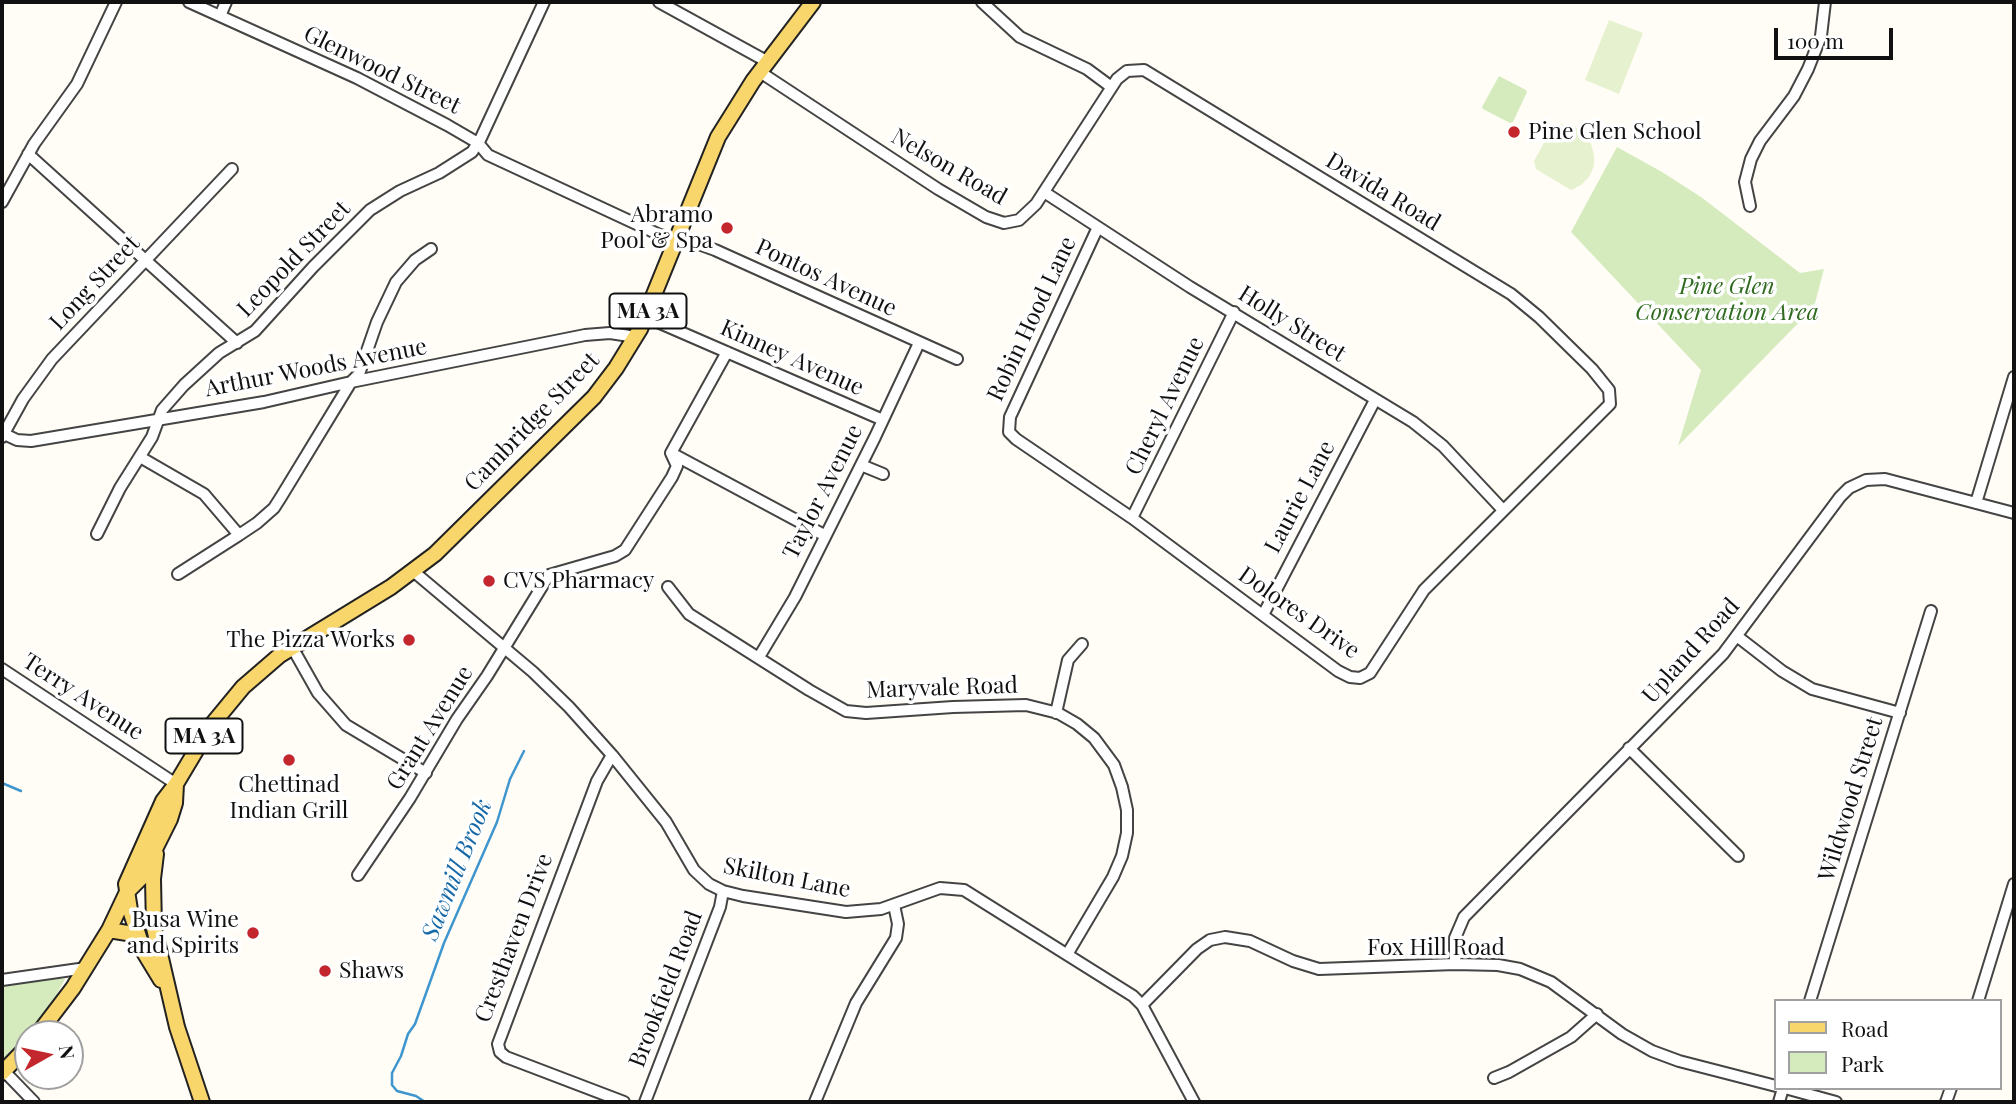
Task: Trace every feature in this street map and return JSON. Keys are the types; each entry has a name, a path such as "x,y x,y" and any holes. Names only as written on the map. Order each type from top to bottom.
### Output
{"main road":[{"name":"Cambridge Street","path":"127,892 126,884 163,801 229,704 262,669 292,647 413,571 447,543 589,403 616,368 646,317 718,137 764,67 813,2"},
{"name":"Cambridge Street","path":"48,1020 110,930 127,892 140,879 175,803 176,784"},
{"path":"161,835 153,879 153,918 170,997 202,1102"},
{"path":"127,892 142,903 153,918"},
{"path":"127,892 141,943 170,997"},
{"path":"110,930 131,932 141,943"}],"street":[{"path":"2,202 28,154 77,84 116,2"},
{"name":"Glenwood Street","path":"189,2 357,78 478,143 488,155 660,235 677,239"},
{"path":"220,16 226,2"},
{"path":"478,143 544,2"},
{"path":"659,2 764,67"},
{"path":"982,2 1020,37 1087,69 1110,86"},
{"path":"1750,206 1745,181 1751,159 1760,141 1794,96 1808,69 1821,36 1825,2"},
{"name":"Nelson Road","path":"764,67 842,127 990,219 1004,223 1019,220 1032,209 1110,86"},
{"name":"Davida Road","path":"1110,86 1122,74 1134,69 1144,70 1158,77 1261,143 1483,276 1539,317 1592,369 1605,384 1611,397"},
{"name":"Leopold Street","path":"97,534 120,488 152,437 158,418 172,398 219,353 255,331 313,267 370,211 391,196 459,161 472,152 478,143"},
{"path":"28,154 237,343"},
{"name":"Long Street","path":"3,435 44,369 232,169"},
{"name":"Holly Street","path":"1044,192 1190,287 1413,422 1443,446 1503,510"},
{"name":"Robin Hood Lane","path":"1009,430 1010,417 1098,227"},
{"name":"Pontos Avenue","path":"677,239 715,250 957,359"},
{"path":"178,575 257,523 274,508 351,382 359,374 377,323 396,282 415,260 431,249"},
{"name":"Cheryl Avenue","path":"1132,518 1234,312"},
{"name":"Kinney Avenue","path":"646,317 883,420"},
{"name":"Arthur Woods Avenue","path":"3,435 17,440 30,440 264,402 585,335 610,333 636,337"},
{"name":"Taylor Avenue","path":"759,657 790,606 919,343"},
{"path":"727,352 671,453 824,535"},
{"path":"1976,503 2014,377"},
{"name":"Dolores Drive","path":"1009,430 1016,439 1132,518 1343,674 1354,678 1363,677 1373,669 1424,590 1608,408 1611,397"},
{"name":"Laurie Lane","path":"1263,615 1375,400"},
{"name":"Grant Avenue","path":"358,875 426,773 457,719 505,648 549,575 615,556 625,550 672,477 677,466 671,453"},
{"path":"140,457 204,494 239,535"},
{"path":"861,465 883,474"},
{"name":"Upland Road","path":"1455,964 1455,938 1464,917 1738,636 1840,497 1855,484 1871,479 1885,479 2014,513"},
{"name":"Skilton Lane","path":"413,571 561,699 612,755 666,822 696,872 705,881 723,891 837,912 866,911 894,905 940,888 964,890 1068,953 1142,1004 1194,1102"},
{"name":"Maryvale Road","path":"668,587 688,613 830,703 850,712 1015,705 1037,707 1077,724 1101,746 1118,776 1127,810 1125,844 1118,867 1068,953"},
{"name":"Wildwood Street","path":"1811,999 1931,611"},
{"path":"492,637 515,630"},
{"path":"1738,636 1782,671 1812,689 1899,713"},
{"path":"1056,713 1068,660 1082,644"},
{"path":"292,647 318,693 346,725 426,773"},
{"name":"Terry Avenue","path":"2,669 176,784"},
{"path":"1629,748 1738,856"},
{"name":"Cresthaven Drive","path":"612,755 597,781 498,1044 500,1052 506,1057 624,1102"},
{"path":"1979,999 2014,884"},
{"name":"Brookfield Road","path":"645,1102 720,907 723,891"},
{"path":"815,1102 848,1020 896,938 898,924 894,905"},
{"name":"Fox Hill Road","path":"1142,1004 1185,959 1203,945 1221,937 1250,941 1293,961 1319,969 1498,965 1529,972 1558,986 1633,1041 1652,1051 1679,1061 1774,1085"},
{"path":"2,980 86,968"},
{"path":"1493,1078 1509,1072 1571,1037 1597,1014"},
{"path":"3,1072 34,1102"},
{"path":"1791,1090 1836,1102"}],"green space":[{"path":"1609,20 1643,33 1619,94 1585,80"},
{"path":"1499,76 1527,92 1513,122 1510,123 1482,107"},
{"path":"1554,125 1571,125 1581,130 1591,144 1594,155 1594,166 1589,177 1571,190 1536,169 1534,161"},
{"name":"Pine Glen Conservation Area","path":"1617,147 1701,197 1800,273 1824,269 1814,307 1678,446 1701,370 1571,232"},
{"path":"65,979 49,1009 39,1020 14,1020 14,1048 2,1061 2,986"}],"waterway":[{"name":"Sawmill Brook","path":"425,1102 416,1096 397,1091 392,1085 392,1073 415,1024 444,943 497,822 510,779 524,751"},
{"path":"2,783 21,791"}],"place":[{"name":"Pine Glen School","path":"1514,132"},
{"name":"Abramo Pool & Spa","path":"727,228"},
{"name":"CVS Pharmacy","path":"489,581"},
{"name":"The Pizza Works","path":"409,640"},
{"name":"Chettinad Indian Grill","path":"289,760"},
{"name":"Busa Wine and Spirits","path":"253,933"},
{"name":"Shaws","path":"325,971"}]}
